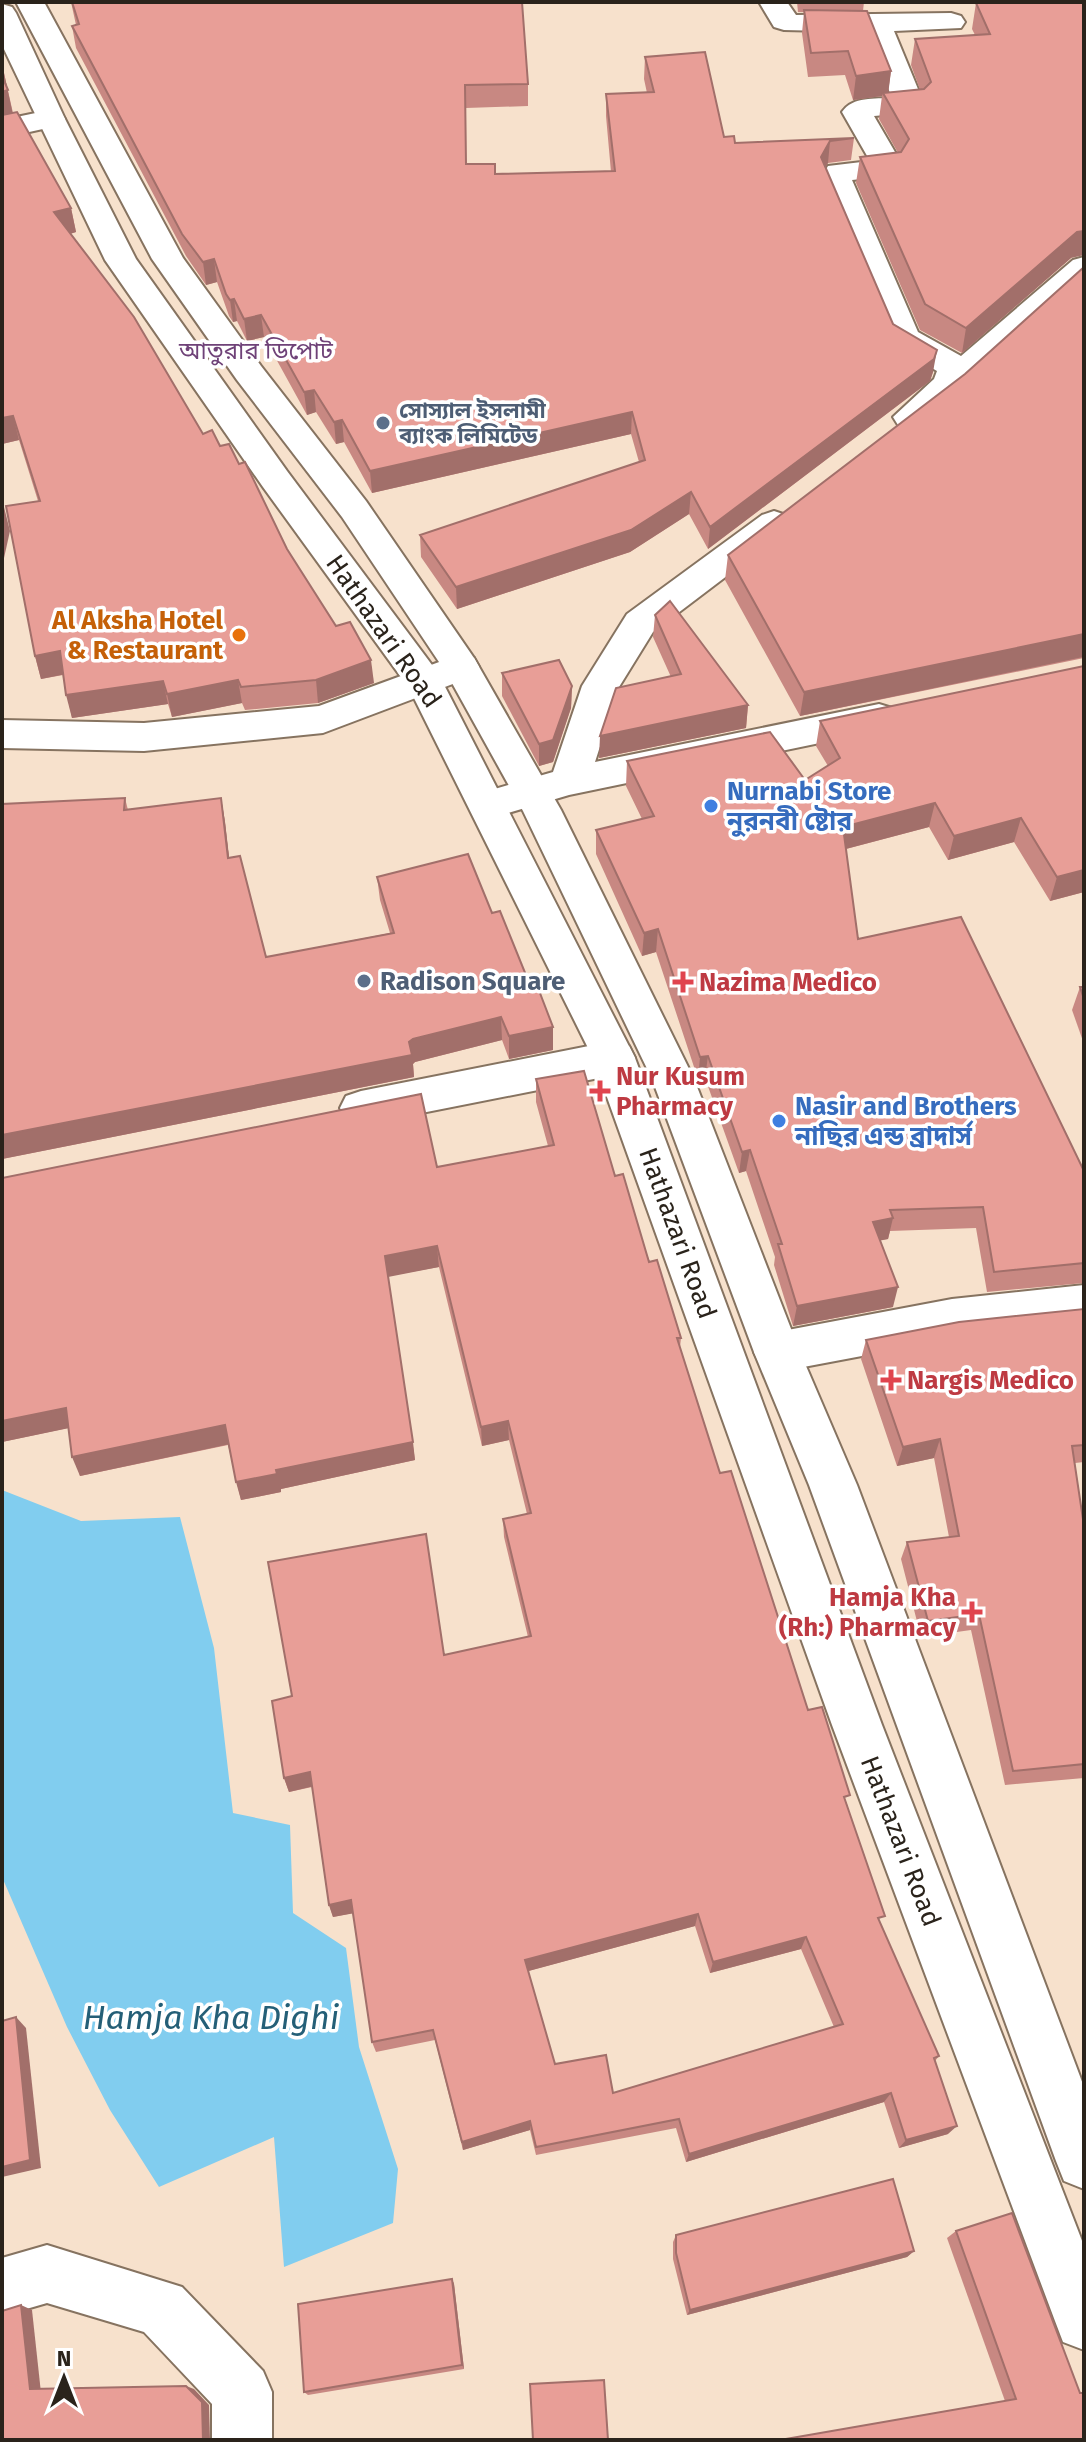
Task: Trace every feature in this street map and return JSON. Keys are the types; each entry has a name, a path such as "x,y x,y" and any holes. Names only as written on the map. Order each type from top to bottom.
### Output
{"main road":[{"name":"Hathazari Road","path":"30,2 168,259 249,373 354,509 443,674 488,805 614,1058 857,1725 1084,2321"},
{"path":"773,2 784,21 794,24 951,22"},
{"name":"Hathazari Road","path":"2,13 50,119 121,260 275,479 443,674 542,810 673,1079 777,1352 833,1485 1084,2161"},
{"path":"876,21 910,106 866,108 857,112 887,164 886,169 839,172 836,178 904,338 947,361 954,370 946,389"},
{"path":"2,129 50,119"},
{"path":"888,435 946,389 1084,267"},
{"path":"569,781 601,686 640,623 795,507"},
{"path":"2,734 144,737 323,719 443,674"},
{"path":"488,805 569,781 913,710"},
{"path":"323,1116 614,1058"},
{"path":"777,1352 952,1319 1084,1305"},
{"path":"2,2287 47,2274 161,2308 242,2392 242,2440"}],"water":[{"name":"Hamja Kha Dighi","path":"2,1490 81,1521 180,1517 214,1648 233,1813 290,1825 293,1913 346,1948 359,2047 398,2169 393,2223 284,2267 274,2137 159,2187 110,2110 67,2027 2,1877"}],"building":[{"path":"72,2 522,2 528,84 465,85 466,164 495,164 495,174 615,171 606,94 654,92 645,57 705,52 724,137 734,136 735,143 854,138 830,141 821,157 893,324 937,350 934,359 710,527 691,492 631,530 456,587 420,535 645,460 632,412 370,471 342,420 334,422 314,390 304,392 261,315 244,319 234,299 230,300 226,294 214,259 203,262 182,234 72,26 79,24"},
{"path":"1084,2 1084,231 1077,232 966,328 925,304 860,157 901,152 909,139 883,93 924,89 931,82 915,39 990,34 976,3"},
{"path":"804,10 867,11 891,71 856,76 848,51 811,53"},
{"path":"2,76 8,90 2,92"},
{"path":"17,112 71,208 54,212 134,317 203,434 212,430 220,446 229,444 239,464 245,462 287,549 336,626 350,622 371,660 316,680 241,687 238,680 167,694 163,681 66,695 60,651 35,656 6,506 40,501 13,416 2,418 2,115"},
{"path":"1084,267 1084,634 804,692 728,555 965,374"},
{"path":"670,601 748,705 600,736 616,688 681,674 655,615"},
{"path":"559,660 572,686 553,740 539,744 502,673"},
{"path":"1084,666 1084,870 1057,877 1021,818 954,836 935,803 843,827 858,939 961,917 1084,1171 1084,1263 994,1272 983,1207 890,1210 893,1218 873,1222 898,1287 797,1306 778,1244 782,1244 750,1150 742,1152 708,1056 700,1057 658,929 644,933 596,830 654,816 627,761 770,732 805,780 840,758 820,721"},
{"path":"125,798 124,810 221,798 228,858 240,856 266,957 394,933 377,877 468,854 492,913 500,911 532,990 538,988 553,1027 509,1036 501,1017 413,1039 409,1042 412,1055 2,1135 2,804"},
{"path":"584,1071 615,1176 623,1174 649,1262 657,1260 681,1338 677,1338 720,1473 731,1471 808,1710 822,1707 850,1795 844,1797 885,1916 878,1918 939,2056 934,2058 957,2126 906,2140 891,2093 689,2154 679,2119 536,2147 530,2121 462,2142 433,2030 372,2042 351,1900 329,1905 310,1772 284,1778 272,1701 292,1696 268,1562 426,1534 444,1655 531,1636 503,1519 531,1513 508,1421 481,1427 437,1246 385,1256 413,1442 276,1470 277,1474 236,1482 225,1425 72,1457 66,1408 2,1421 2,1178 421,1094 437,1167 554,1145 536,1079","holes":["698,1914 713,1962 806,1937 843,2024 613,2093 606,2055 555,2064 525,1960"]},
{"path":"1084,1309 1084,1445 1072,1446 1084,1526 1084,1764 1013,1771 979,1614 928,1621 907,1542 959,1536 940,1439 903,1447 866,1340 959,1322"},
{"path":"16,2017 30,2160 2,2167 2,2021"},
{"path":"893,2179 914,2251 690,2310 676,2253 676,2235"},
{"path":"1012,2213 1080,2393 1084,2393 1084,2440 780,2440 1016,2399 956,2231"},
{"path":"452,2279 462,2365 304,2392 298,2304"},
{"path":"21,2305 30,2389 186,2386 202,2402 203,2440 2,2440 2,2311"},
{"path":"604,2380 608,2440 533,2440 530,2384"}],"place":[{"name":"সোস্যাল ইসলামী ব্যাংক লিমিটেড","path":"383,423"},
{"name":"Al Aksha Hotel & Restaurant","path":"239,635"},
{"name":"Nurnabi Store নুরনবী ষ্টোর","path":"711,806"},
{"name":"Radison Square","path":"364,981"},
{"name":"Nazima Medico","path":"683,982"},
{"name":"Nur Kusum Pharmacy","path":"600,1091"},
{"name":"Nasir and Brothers নাছির এন্ড ব্রাদার্স","path":"779,1121"},
{"name":"Nargis Medico","path":"891,1380"},
{"name":"Hamja Kha (Rh:) Pharmacy","path":"972,1612"}],"district":[{"name":"আতুরার ডিপোট","path":"256,351"}]}
